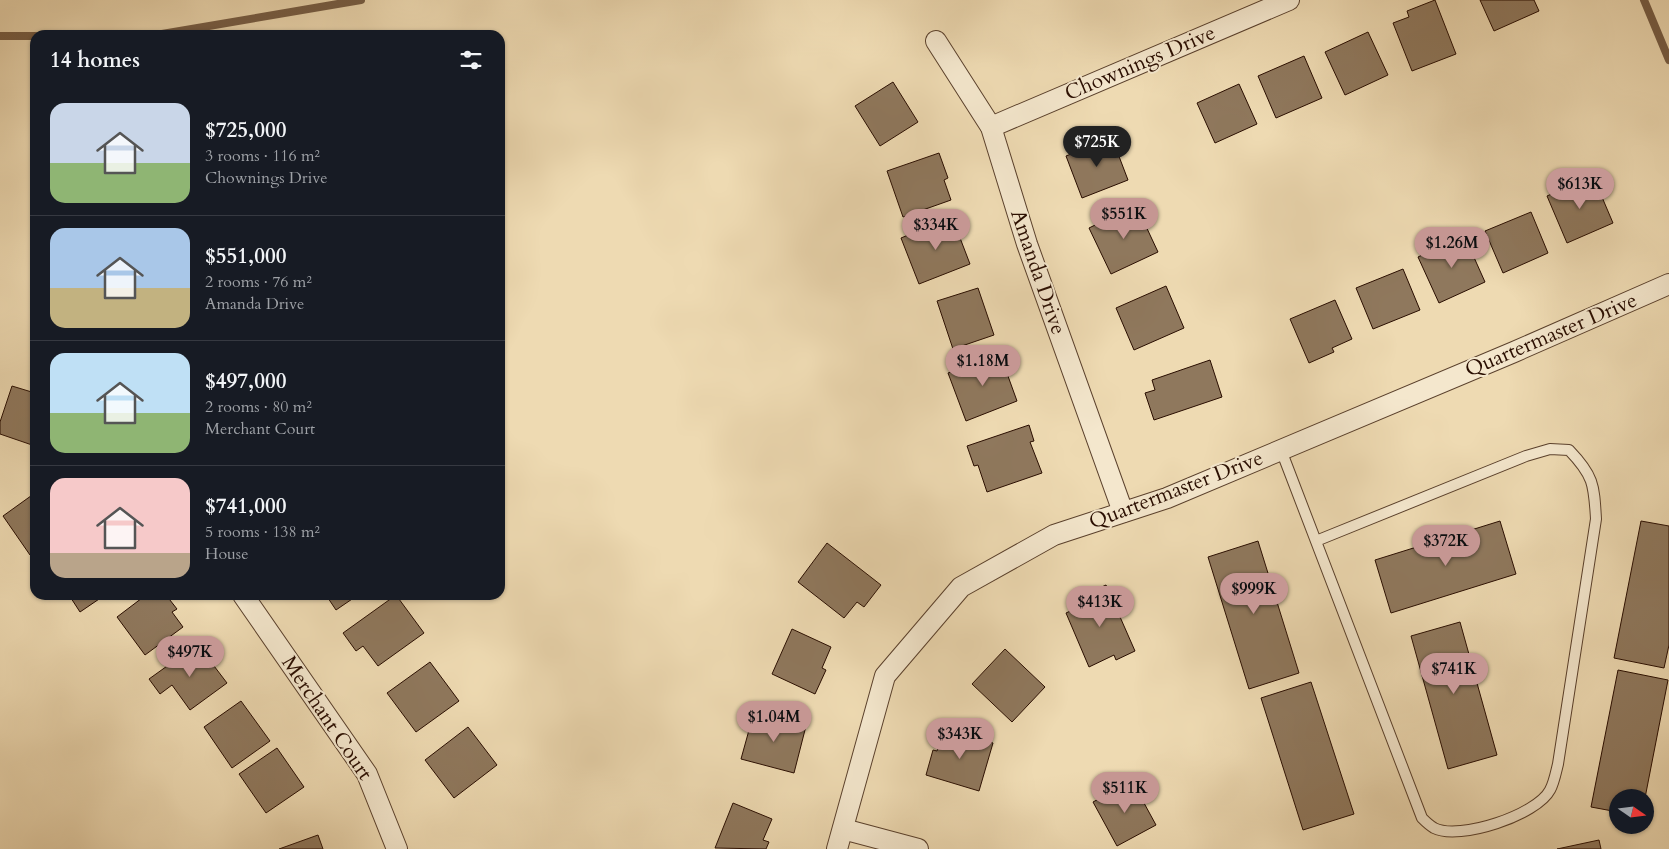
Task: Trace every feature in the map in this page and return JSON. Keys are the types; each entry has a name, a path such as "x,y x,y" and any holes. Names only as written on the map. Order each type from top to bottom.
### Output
{"street":[{"name":"Chownings Drive","path":"991,126 1289,0"},
{"name":"Amanda Drive","path":"936,41 991,126 1027,244 1123,512"},
{"name":"Quartermaster Drive","path":"836,849 885,676 961,587 1054,534 1167,498 1505,356 1669,284"},
{"name":"Merchant Court","path":"246,600 367,774 397,849"},
{"path":"842,829 918,849"}],"lane":[{"path":"1281,450 1422,818 1434,828 1454,831 1497,823 1534,808 1550,791 1558,764 1595,529 1594,492 1586,468 1569,450 1550,449 1526,456 1316,541"}],"building":[{"path":"1435,0 1456,54 1412,71 1393,23 1409,17 1407,11"},
{"path":"1480,0 1534,0 1539,11 1494,31"},
{"path":"1368,32 1388,75 1345,95 1325,52"},
{"path":"1304,56 1322,98 1276,118 1258,76"},
{"path":"893,82 918,122 880,146 855,106"},
{"path":"1239,84 1257,124 1215,143 1197,103"},
{"path":"1112,138 1128,180 1082,198 1066,156"},
{"path":"939,153 948,178 944,180 951,200 903,217 887,171"},
{"path":"1593,176 1613,223 1567,243 1547,196"},
{"path":"1136,205 1158,252 1111,274 1089,228"},
{"path":"1531,212 1548,253 1503,273 1485,231"},
{"path":"952,217 970,264 919,284 901,238"},
{"path":"1464,235 1485,282 1439,303 1418,257"},
{"path":"1403,269 1420,310 1373,329 1356,288"},
{"path":"1166,286 1184,328 1134,350 1116,308"},
{"path":"978,288 994,335 953,349 937,301"},
{"path":"1335,300 1352,339 1332,348 1334,352 1309,363 1290,319"},
{"path":"1000,354 1017,401 966,421 948,373"},
{"path":"1210,360 1222,397 1154,420 1145,393 1155,390 1152,380"},
{"path":"12,386 30,391 30,444 0,434 0,422"},
{"path":"1029,425 1034,441 1030,442 1042,473 987,492 978,465 974,466 967,446"},
{"path":"30,497 30,555 3,516"},
{"path":"1500,521 1516,574 1391,613 1375,560"},
{"path":"1641,521 1669,526 1669,645 1664,668 1614,658"},
{"path":"1258,541 1299,673 1249,689 1208,557"},
{"path":"827,543 881,585 864,607 857,602 844,618 798,582"},
{"path":"1106,585 1135,651 1116,660 1114,655 1089,667 1066,613 1086,604 1082,596"},
{"path":"72,600 98,600 80,612"},
{"path":"139,600 170,600 177,609 172,612 183,627 145,655 117,617"},
{"path":"329,600 351,600 336,610"},
{"path":"389,600 400,600 424,633 378,666 363,646 356,651 343,633"},
{"path":"1460,622 1497,755 1448,769 1411,636"},
{"path":"792,629 831,647 822,668 826,670 815,694 772,674"},
{"path":"195,646 208,664 211,662 227,683 190,710 172,685 160,694 149,679"},
{"path":"1005,649 1045,687 1012,722 972,684"},
{"path":"430,662 459,701 416,732 387,693"},
{"path":"1618,670 1668,680 1647,789 1609,789 1609,810 1591,807"},
{"path":"1311,682 1354,814 1303,830 1261,698"},
{"path":"241,701 270,741 232,768 204,727"},
{"path":"754,712 806,726 794,773 741,759"},
{"path":"468,727 497,765 454,798 425,760"},
{"path":"944,729 993,743 979,791 926,775 933,750 937,751"},
{"path":"277,748 304,787 266,813 239,774"},
{"path":"1132,781 1156,825 1117,846 1093,802"},
{"path":"733,803 772,819 763,840 769,842 766,849 715,848"},
{"path":"318,835 323,849 279,849"},
{"path":"1599,840 1601,849 1557,849"}],"waterway":[{"path":"185,30 361,0"},
{"path":"1644,0 1669,60"},
{"path":"0,36 30,36"}]}
